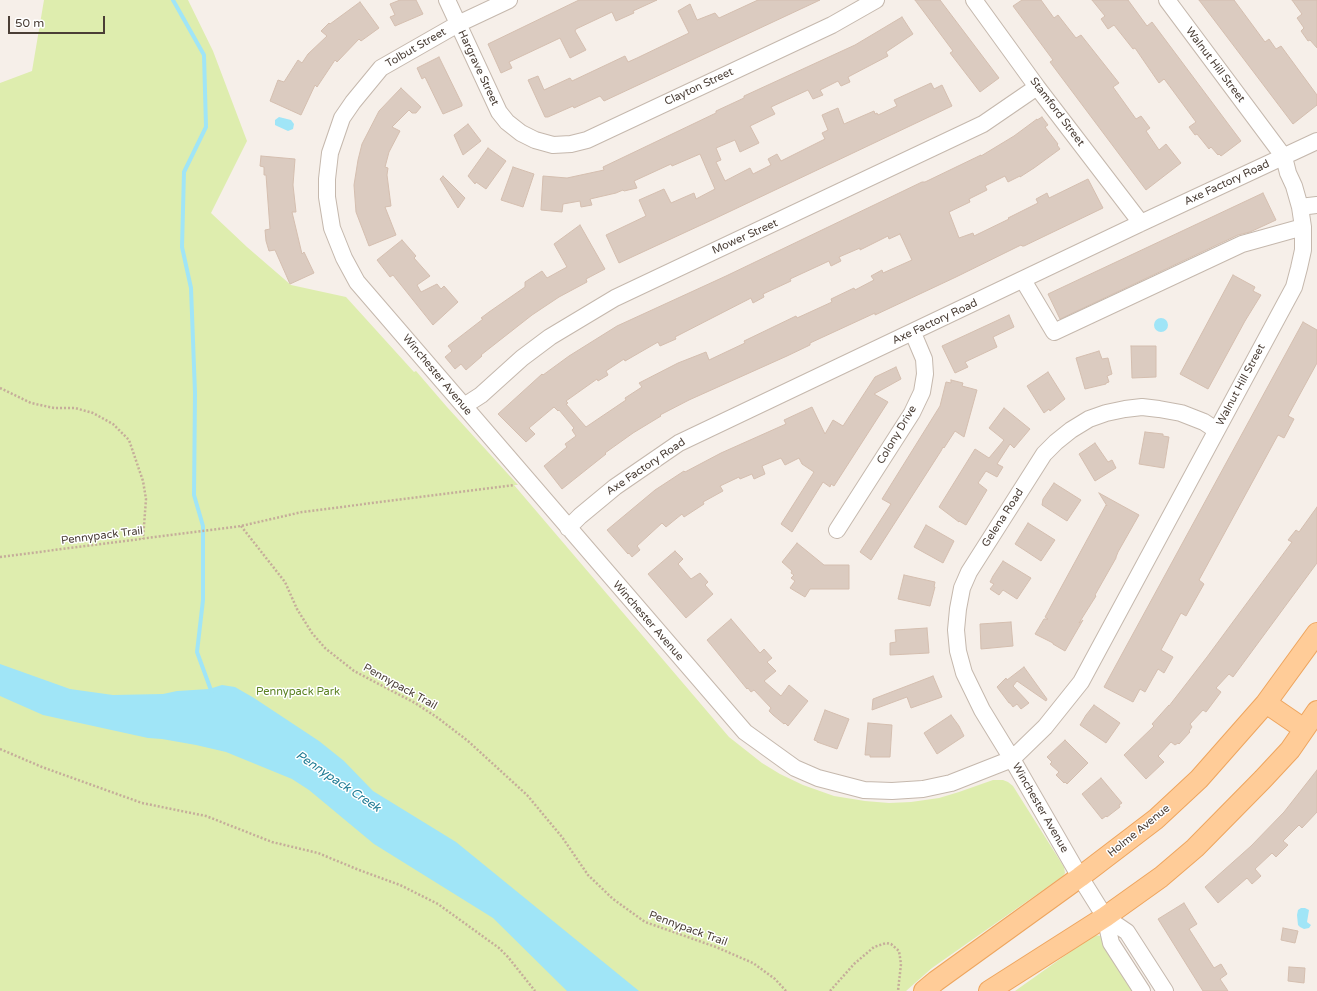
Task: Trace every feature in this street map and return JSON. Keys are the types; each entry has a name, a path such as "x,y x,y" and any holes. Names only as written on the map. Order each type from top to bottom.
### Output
{"main road":[{"name":"Holme Avenue","path":"924,991 1080,878 1156,819 1199,780 1266,703 1317,633"},
{"path":"1266,703 1304,729"},
{"path":"989,991 1105,917 1161,877 1195,848 1290,750 1317,711"}],"street":[{"name":"Hargrave Street","path":"447,0 499,112 507,122 517,130"},
{"name":"Tolbut Street","path":"342,118 381,68 458,24 509,0"},
{"name":"Clayton Street","path":"517,130 535,140 553,145 571,144 587,140 832,25 876,0"},
{"name":"Stamford Street","path":"974,0 1037,87 1141,223"},
{"name":"Walnut Hill Street","path":"1012,759 1045,727 1081,682 1294,287 1299,268 1302,250 1300,207 1284,157 1167,0"},
{"name":"Mower Street","path":"464,406 481,395 522,358 550,337 615,298 983,124 1037,87"},
{"name":"Winchester Avenue","path":"342,118 330,153 326,197 332,228 344,258 357,282 745,732 794,768 818,778 864,790 892,791 923,789 951,783 1012,759 1080,878 1105,917 1111,943 1142,991"},
{"name":"Axe Factory Road","path":"568,528 615,487 679,443 1317,141"},
{"path":"1300,207 1317,205"},
{"path":"1023,280 1054,332 1242,244 1302,227"},
{"name":"Colony Drive","path":"837,530 912,413 922,392 925,374 924,359 913,333"},
{"name":"Gelena Road","path":"1012,759 982,710 964,673 958,651 956,630 958,609 962,588 969,572 1044,454 1071,430 1106,413 1142,407 1181,413 1204,422 1216,430"},
{"name":"Winchester Avenue","path":"1105,917 1127,932 1165,991"}],"path":[{"path":"0,388 31,403 54,408 75,408 93,413 113,424 128,440 143,481 146,499 144,539"},
{"path":"241,526 302,512 530,483"},
{"name":"Pennypack Trail","path":"0,557 241,526 285,582 297,609 312,633 325,648 354,671 415,703 438,718 468,741 527,795 562,837 588,875 613,900 645,922 716,947 753,962 775,979 786,991"},
{"path":"0,748 42,767 142,803 206,816 272,842 318,853 400,885 438,904 499,948 508,956 535,991"},
{"path":"830,991 854,964 874,947 886,943 891,944 899,951 901,964 898,991"}],"green space":[{"name":"Pennypack Park","path":"44,0 188,0 213,51 247,141 211,213 291,285 346,297 414,372 416,371 518,485 514,485 729,737 762,763 803,785 834,796 865,801 889,803 911,802 939,798 993,780 1003,780 1008,782 1013,786 1064,867 1065,873 1063,876 932,968 906,991 0,991 0,83 32,71"},
{"path":"1094,935 1102,936 1138,991 1015,991"}],"water":[{"path":"279,117 291,120 294,124 293,129 288,131 275,125 275,120"},
{"path":"1158,318 1164,318 1168,322 1168,328 1164,332 1158,332 1154,328 1154,322"},
{"name":"Pennypack Creek","path":"0,664 70,689 113,695 163,694 177,691 209,689 222,685 235,687 319,741 344,761 373,791 456,842 639,991 567,991 493,918 374,844 309,790 292,779 226,752 196,745 148,738 43,715 0,696"},
{"path":"1301,908 1309,910 1307,922 1311,925 1309,928 1304,929 1298,925 1297,915 1298,910"}],"building":[{"path":"400,0 416,0 423,14 395,26 390,17 395,15 390,4"},
{"path":"579,0 657,0 616,21 612,12 576,29 575,31 586,50 570,58 560,38 509,62 512,68 501,73 488,44"},
{"path":"758,0 820,0 604,101 600,96 574,108 573,106 548,117 545,117 528,80 538,76 544,90 570,78 572,81 625,56 628,62 637,58 689,33 678,11 690,4 697,20 715,13 719,18"},
{"path":"915,0 940,0 999,78 980,92 950,53 953,51"},
{"path":"1022,0 1041,0 1054,18 1058,15 1076,38 1081,35 1119,83 1113,87 1136,119 1141,116 1150,128 1146,131 1159,150 1166,144 1181,163 1146,190 1050,62 1053,60 1013,6"},
{"path":"1092,0 1128,0 1147,26 1152,22 1241,141 1221,156 1219,154 1218,155 1211,147 1209,149 1197,134 1195,135 1189,127 1196,122 1165,80 1164,79 1159,83 1135,48 1133,49 1114,25 1108,29 1101,19 1105,16"},
{"path":"1199,0 1234,0 1265,42 1269,39 1276,49 1281,46 1317,95 1317,105 1293,124"},
{"path":"1292,0 1317,0 1317,48 1310,40 1308,41 1301,31 1304,28 1297,18 1302,14"},
{"path":"360,2 379,28 361,41 359,39 337,62 335,60 317,87 315,85 301,115 270,101 278,80 284,82 298,60 302,63 308,54 327,36 321,31 329,23 330,24"},
{"path":"902,17 913,34 886,52 888,56 848,77 850,82 841,86 838,81 820,90 823,95 813,99 808,90 771,107 775,114 750,126 759,143 740,152 735,140 716,148 721,160 716,162 725,181 750,168 753,174 771,165 768,159 777,154 781,161 825,139 822,133 828,130 822,115 838,108 844,124 874,111 875,114 877,113 878,115 897,106 894,100 931,83 934,89 942,85 952,106 619,263 606,235 646,216 639,200 664,189 671,203 694,193 696,199 715,189 700,154 672,166 671,164 634,181 637,188 623,190 590,199 592,205 581,207 580,201 563,204 562,212 541,210 543,176 567,178 604,170 603,167 716,113 716,111 744,98 744,96 855,45"},
{"path":"439,57 462,104 462,106 443,114 425,77 422,79 417,68"},
{"path":"401,88 421,107 416,113 412,113 409,110 392,127 400,131 389,152 385,167 388,168 387,175 391,206 385,207 396,235 369,246 356,212 354,185 358,160 362,144 379,111"},
{"path":"1042,117 1048,125 1045,127 1060,149 1020,177 1008,182 1005,176 985,186 987,190 969,199 970,202 949,212 959,238 973,233 974,236 1038,203 1036,199 1047,193 1049,198 1088,179 1103,208 1024,246 1021,245 875,315 875,313 810,343 810,345 689,400 660,415 661,416 633,433 605,453 606,454 562,489 544,466 567,447 565,444 576,436 572,430 574,428 559,410 558,411 554,407 529,428 535,434 526,442 498,414 542,374 543,375 569,356 617,326 726,276 922,182 925,182 981,156","holes":["900,234 912,260 883,273 882,270 871,276 874,280 855,290 854,288 831,299 832,302 797,318 796,316 709,360 706,352 678,363 639,383 642,387 625,398 626,400 586,427 566,404 568,403 566,401 597,379 598,381 608,375 606,371 624,359 625,361 658,342 660,346 676,339 675,337 751,298 753,303 764,297 763,294 791,281 790,279 829,261 831,266 841,261 839,257 860,248 860,250 888,236 889,239"]},
{"path":"468,124 481,141 463,155 454,135"},
{"path":"488,148 506,161 486,189 476,182 475,184 468,176"},
{"path":"261,156 295,159 293,185 296,212 292,212 302,254 304,252 314,273 290,284 275,250 269,251 266,241 265,230 270,229 266,175 264,175 264,167 260,166"},
{"path":"513,167 534,174 523,207 501,200"},
{"path":"443,176 465,198 458,208 440,179"},
{"path":"1263,193 1276,220 1250,232 1238,235 1060,319 1048,294"},
{"path":"580,225 605,269 586,279 587,282 559,297 532,315 481,355 482,356 466,370 461,364 455,369 445,357 452,351 448,346 483,319 481,318 525,287 525,282 542,271 547,278 567,267 554,244"},
{"path":"402,240 416,256 414,258 430,276 417,285 421,292 437,284 441,289 444,286 458,302 433,325 393,275 390,277 377,260"},
{"path":"1233,275 1255,287 1253,291 1261,295 1208,389 1180,374"},
{"path":"1009,315 1014,327 993,337 997,347 965,362 968,367 955,373 942,346"},
{"path":"1303,322 1317,330 1317,363 1288,416 1294,419 1284,438 1278,435 1199,580 1204,584 1186,616 1181,613 1161,650 1173,657 1164,673 1158,669 1145,692 1140,689 1133,702 1104,687"},
{"path":"1131,346 1156,346 1156,377 1132,378"},
{"path":"1099,351 1102,359 1108,358 1112,374 1107,376 1109,382 1106,384 1085,389 1076,358"},
{"path":"896,367 901,379 874,394 888,402 834,486 831,484 830,487 823,482 792,532 781,524 814,472 802,464 799,458 785,465 781,458 762,466 765,474 754,479 752,474 740,479 739,477 720,486 723,491 703,502 704,504 684,517 682,514 666,527 662,523 637,546 640,550 632,557 607,530 655,490 684,471 685,472 721,453 786,424 784,420 812,407 825,434 833,420 843,426 875,377"},
{"path":"1048,372 1065,399 1050,411 1049,409 1044,413 1027,386"},
{"path":"951,380 963,383 962,386 977,390 964,437 955,431 944,448 943,447 871,560 860,552 891,504 882,499 940,406 946,382 951,383"},
{"path":"1004,408 1030,429 1014,448 1010,444 997,464 1003,467 997,477 986,471 978,483 987,490 966,525 959,522 939,507 975,449 989,458 1004,440 989,428"},
{"path":"1145,432 1163,434 1163,436 1169,437 1164,468 1139,464"},
{"path":"1095,443 1108,462 1112,460 1116,468 1095,481 1079,454"},
{"path":"1054,483 1081,500 1067,521 1042,505 1043,499"},
{"path":"1099,493 1139,515 1065,651 1035,634 1044,619 1048,619 1045,617 1106,505 1107,506"},
{"path":"1317,507 1317,563 1233,677 1229,674 1216,688 1221,692 1206,712 1203,710 1190,724 1192,727 1189,731 1190,732 1179,744 1178,743 1175,745 1171,742 1158,756 1164,762 1146,779 1124,755 1154,726 1152,724 1169,706 1207,657 1292,542 1288,540 1296,530 1299,532"},
{"path":"1028,523 1055,540 1041,561 1015,544"},
{"path":"926,525 954,541 943,563 914,547"},
{"path":"797,543 824,565 849,565 849,589 810,589 805,597 790,588 795,581 791,578 794,575 791,573 792,571 782,562"},
{"path":"675,551 683,559 678,564 691,579 700,573 708,582 705,585 713,594 686,618 648,574"},
{"path":"1003,561 1031,578 1017,599 1003,590 999,595 990,589 994,584 990,582"},
{"path":"904,575 935,582 930,606 898,599"},
{"path":"731,619 760,653 764,649 772,658 767,662 776,671 764,681 781,696 789,685 808,701 788,726 769,711 771,708 754,690 751,692 748,688 747,689 707,640"},
{"path":"1011,622 1013,646 981,649 980,624"},
{"path":"927,628 929,653 890,655 890,643 896,642 895,630"},
{"path":"1024,667 1047,699 1046,701 1017,681 1013,686 1029,703 1021,709 1017,704 1013,707 997,687 1006,678 1007,680"},
{"path":"933,676 942,697 911,708 907,697 872,710 873,699"},
{"path":"1094,705 1120,723 1106,743 1080,725"},
{"path":"825,710 849,719 837,749 814,740"},
{"path":"951,715 964,736 937,754 924,733"},
{"path":"868,723 892,725 890,757 870,757 870,755 865,755"},
{"path":"1065,740 1088,763 1067,784 1056,775 1059,772 1050,764 1052,762 1047,757"},
{"path":"1317,770 1317,812 1302,828 1299,825 1283,841 1288,845 1276,857 1272,853 1255,869 1261,876 1252,884 1247,878 1218,903 1205,887 1251,846 1284,812"},
{"path":"1101,778 1122,803 1119,805 1120,807 1102,819 1082,794"},
{"path":"1184,903 1197,924 1189,929 1214,968 1221,964 1227,974 1220,979 1228,991 1203,991 1158,919"},
{"path":"1283,928 1298,931 1295,943 1281,940"},
{"path":"1289,967 1305,968 1304,983 1288,981"}],"waterway":[{"path":"173,0 204,55 206,127 184,172 182,247 191,288 195,393 194,495 203,526 203,600 197,652 212,693"}]}
